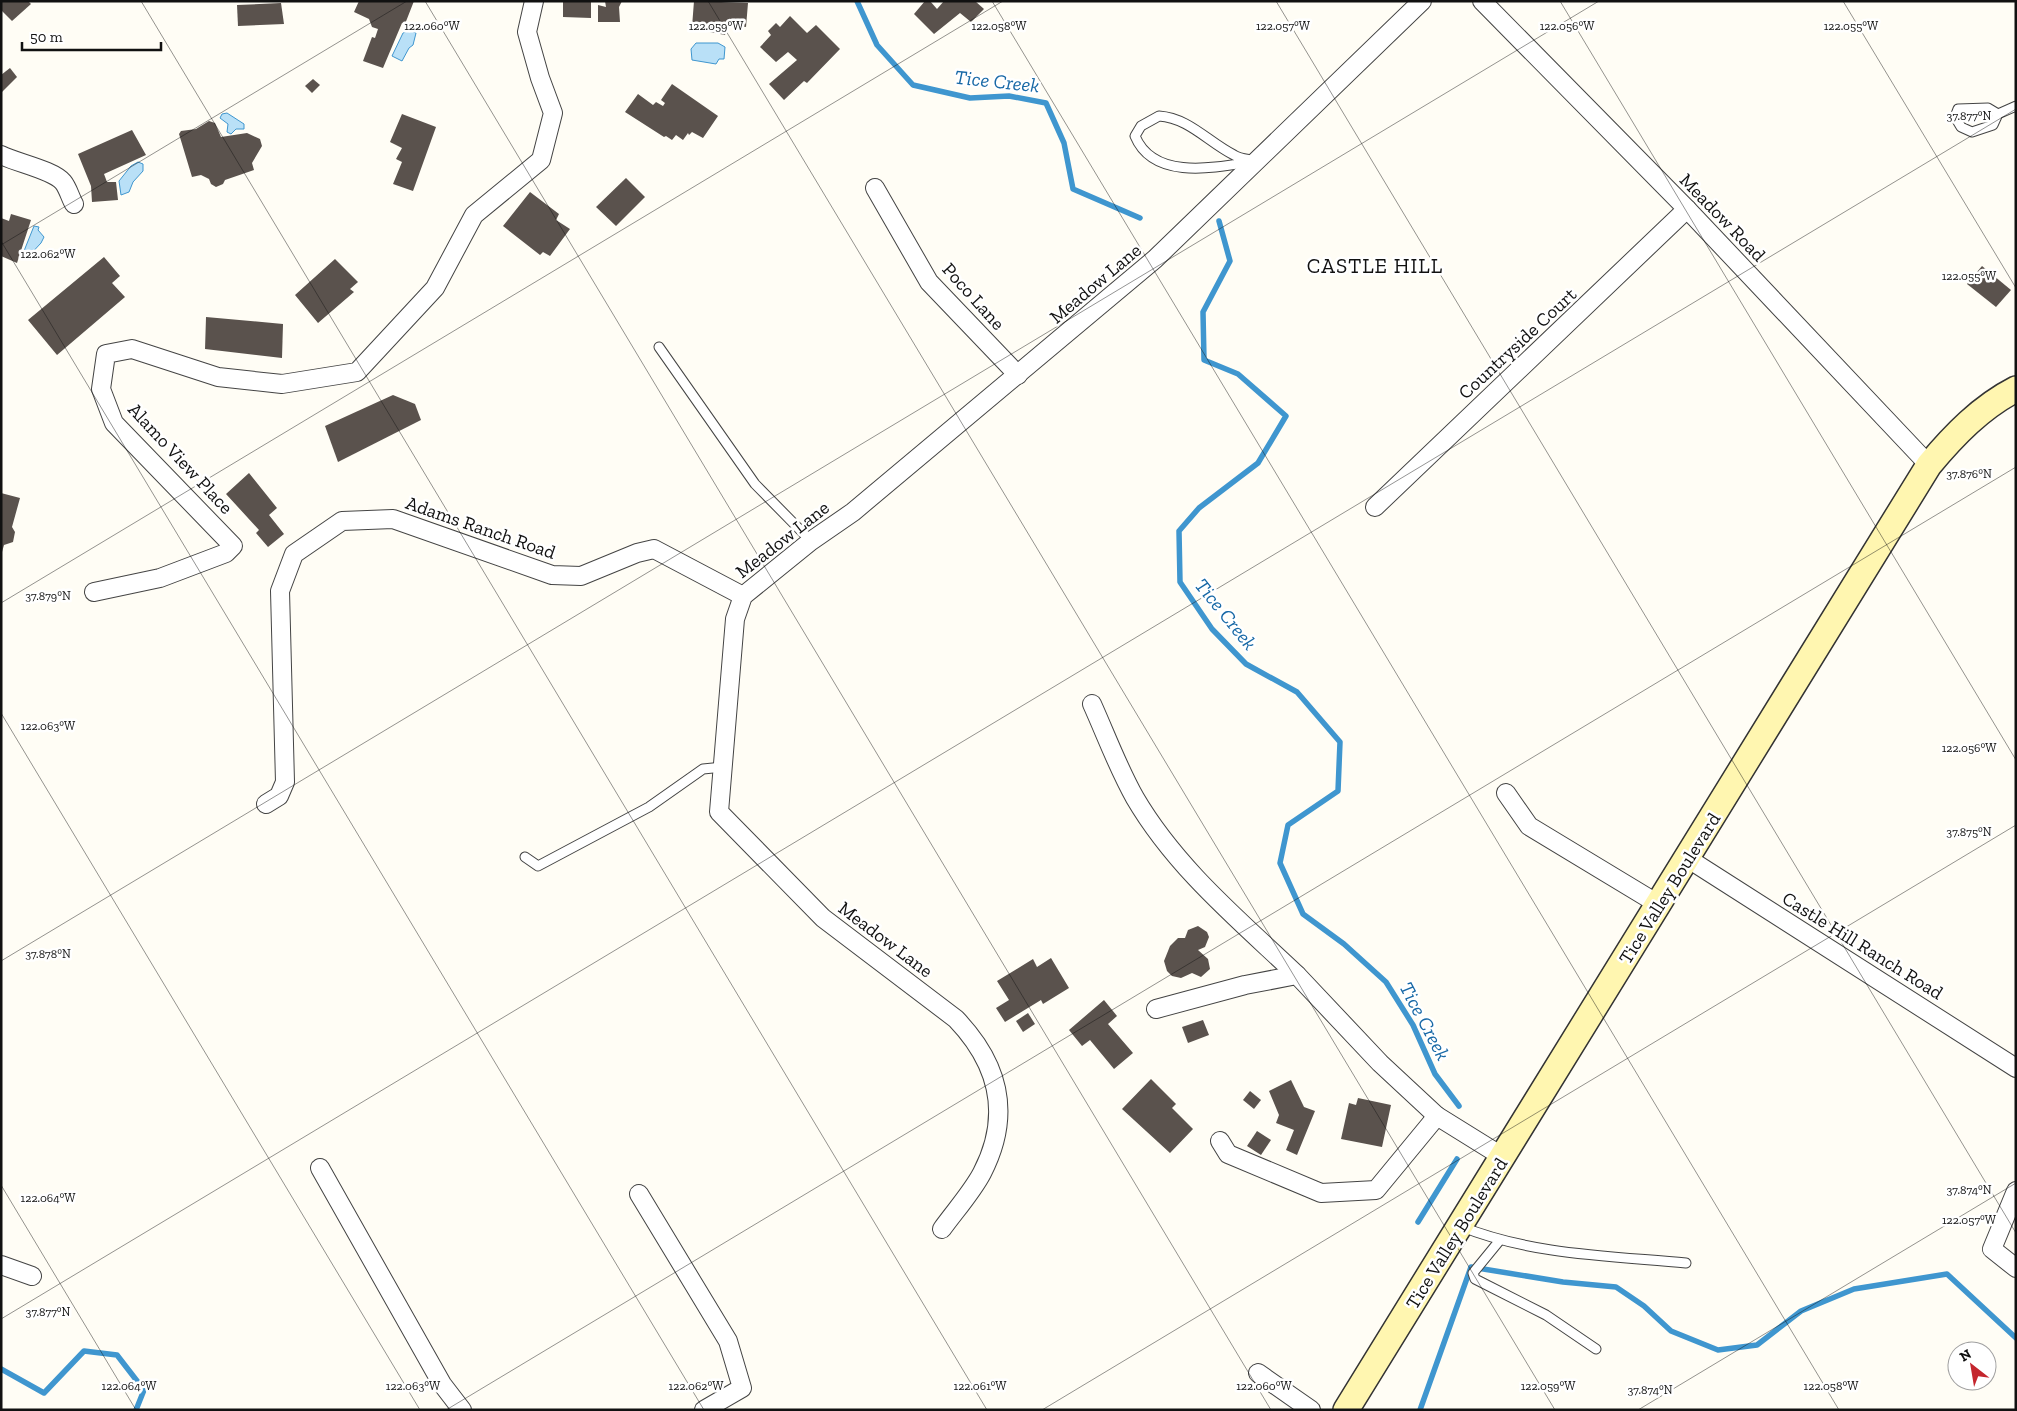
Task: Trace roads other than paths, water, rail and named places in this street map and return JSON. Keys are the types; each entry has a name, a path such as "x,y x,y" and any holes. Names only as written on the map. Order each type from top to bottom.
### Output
{"street":[{"name":"Alamo View Place","path":"94,592 160,578 226,553 234,546 114,423 101,389 106,354 132,348 218,377 282,384 357,372 435,288 474,215 541,160 553,113 540,78 527,32 534,1"},
{"name":"Meadow Lane","path":"942,1229 982,1173 998,1119 998,1088 986,1058 969,1033 956,1019 823,918 719,812 735,619 743,596 811,541 853,512 1155,259 1422,1"},
{"name":"Meadow Road","path":"1482,1 1687,209 1929,465"},
{"path":"1,155 17,163 54,174 63,183 74,204"},
{"name":"Poco Lane","path":"875,188 929,282 1018,375"},
{"name":"Countryside Court","path":"1375,508 1687,209"},
{"name":"Tice Valley Boulevard","path":"1346,1410 1929,465 1949,440 1967,423 1987,406 2016,388"},
{"name":"Adams Ranch Road","path":"266,804 279,796 285,782 285,707 280,591 294,554 342,521 393,519 552,575 581,576 637,553 654,549 743,596"},
{"path":"1092,704 1135,797 1175,855 1203,886 1297,975 1380,1062 1437,1116 1502,1157"},
{"path":"1506,793 1529,826 1658,904"},
{"name":"Castle Hill Ranch Road","path":"1687,858 2014,1062"},
{"path":"1156,1009 1245,985 1297,975"},
{"path":"1220,1142 1228,1154 1321,1193 1376,1190 1437,1116"},
{"path":"320,1168 442,1384 462,1410"},
{"path":"2016,1191 1992,1249 2016,1268"},
{"path":"639,1194 728,1341 742,1388 704,1410"},
{"path":"1,1265 32,1276"},
{"path":"1258,1373 1311,1410"}],"lane":[{"path":"1998,114 2016,106"},
{"path":"1159,116 1172,117 1190,126 1235,156 1256,161 1215,167 1170,166 1153,159 1139,145 1136,136 1141,126 1150,120 1159,116"},
{"path":"659,347 755,484 811,541"},
{"path":"526,857 538,866 649,807 703,769 723,767"},
{"path":"1460,1226 1500,1240 1526,1246 1686,1264"},
{"path":"1500,1240 1473,1273 1476,1279 1546,1315 1596,1349"}],"water":[{"path":"409,30 416,33 413,45 409,48 402,61 392,56 403,33"},
{"path":"696,43 718,43 725,47 724,59 719,59 716,64 692,60 691,49"},
{"path":"227,113 244,124 244,129 236,129 231,134 227,132 228,124 220,118 222,114"},
{"path":"138,162 143,164 143,171 133,182 129,192 121,195 119,181 131,166"},
{"path":"34,226 39,227 38,230 44,237 27,258 22,256"}],"waterway":[{"name":"Tice Creek","path":"857,1 877,45 913,85 970,98 1009,96 1046,103 1064,143 1073,189 1140,218"},
{"name":"Tice Creek","path":"1219,221 1230,261 1203,312 1204,360 1238,374 1286,416 1258,463 1199,508 1179,531 1180,582 1212,629 1246,664 1297,692 1340,742 1338,791 1288,825 1280,863 1303,914 1344,944 1386,982 1413,1025 1435,1074 1459,1106"},
{"name":"Tice Creek","path":"1418,1222 1457,1159"},
{"path":"1420,1410 1471,1267 1563,1282 1616,1287 1644,1306 1671,1331 1718,1350 1757,1345 1801,1311 1854,1289 1947,1274 2016,1338"},
{"name":"Tice Creek","path":"1,1369 44,1393 84,1351 117,1355 144,1390 136,1410"}],"district":[{"name":"CASTLE HILL","path":"1375,266"}]}
